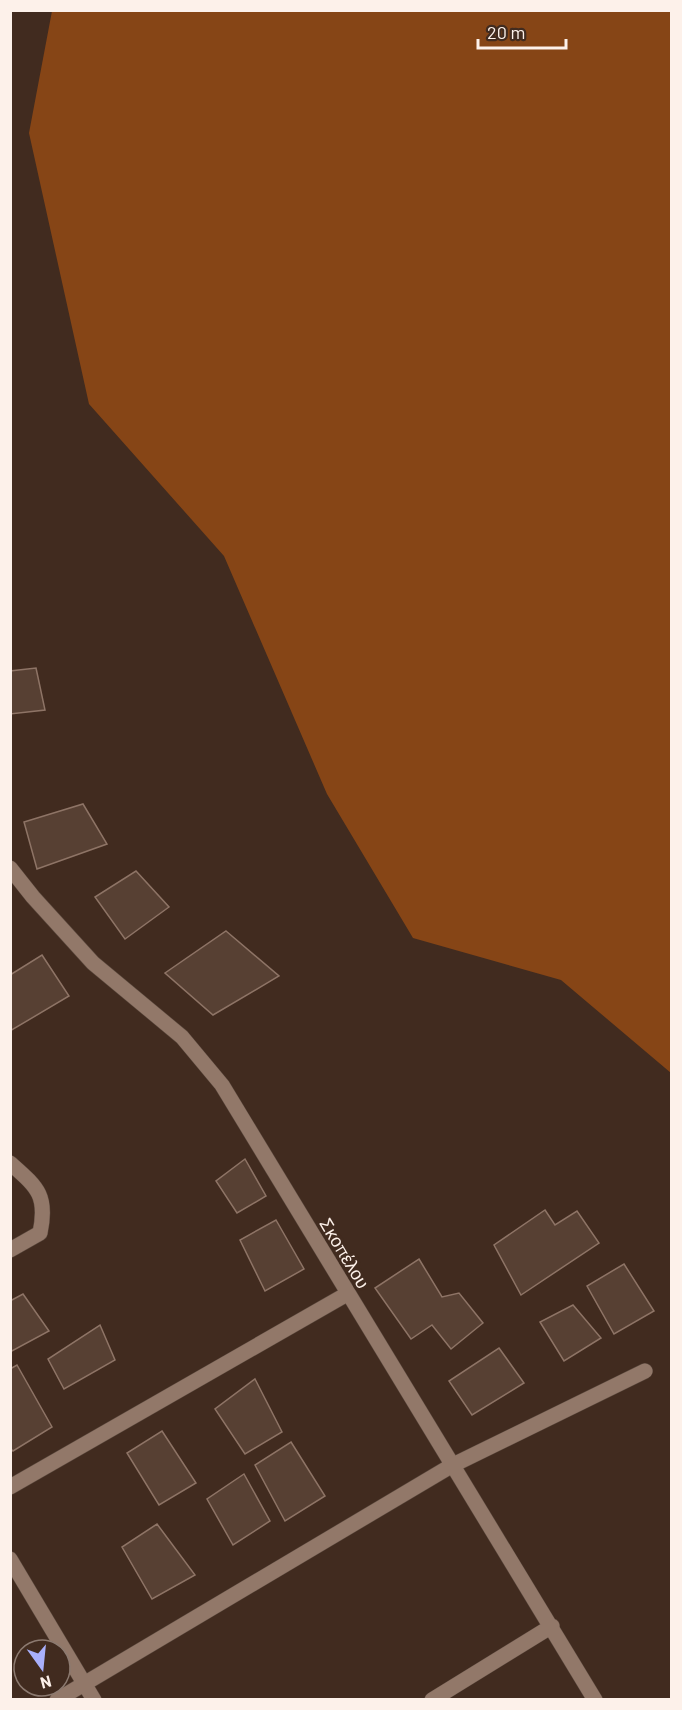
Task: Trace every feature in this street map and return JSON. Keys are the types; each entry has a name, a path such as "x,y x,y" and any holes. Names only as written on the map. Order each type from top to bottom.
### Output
{"street":[{"name":"Σκοπέλου","path":"10,868 93,963 182,1037 222,1085 595,1700"},
{"path":"10,1163 38,1188 45,1211 40,1233 10,1250"},
{"path":"10,1487 347,1293"},
{"path":"57,1700 451,1466 645,1371"},
{"path":"10,1559 94,1700"},
{"path":"432,1700 552,1626"}],"shaded area":[{"path":"52,11 671,11 671,1073 561,980 413,938 327,794 224,556 89,404 29,133"}],"building":[{"path":"36,668 45,710 10,714 10,671"},
{"path":"83,804 107,844 37,869 24,822"},
{"path":"136,871 169,907 125,939 95,897"},
{"path":"226,931 279,976 213,1015 165,973"},
{"path":"42,955 69,996 10,1031 10,975"},
{"path":"245,1159 266,1196 237,1213 216,1181"},
{"path":"545,1210 555,1225 577,1211 599,1243 521,1295 494,1245"},
{"path":"276,1220 304,1269 265,1291 240,1240"},
{"path":"419,1259 442,1297 459,1293 483,1323 451,1349 432,1325 411,1339 375,1288"},
{"path":"624,1264 654,1311 614,1334 587,1286"},
{"path":"23,1294 49,1331 10,1352 10,1301"},
{"path":"573,1305 601,1338 564,1361 540,1322"},
{"path":"100,1325 115,1360 64,1389 48,1359"},
{"path":"499,1348 524,1383 472,1415 449,1381"},
{"path":"17,1365 52,1427 13,1451 10,1448 10,1369"},
{"path":"255,1379 282,1432 245,1454 215,1409"},
{"path":"162,1431 196,1483 159,1505 127,1453"},
{"path":"291,1442 325,1496 285,1521 255,1465"},
{"path":"244,1474 270,1521 233,1545 207,1499"},
{"path":"157,1524 195,1575 152,1599 122,1547"}]}
